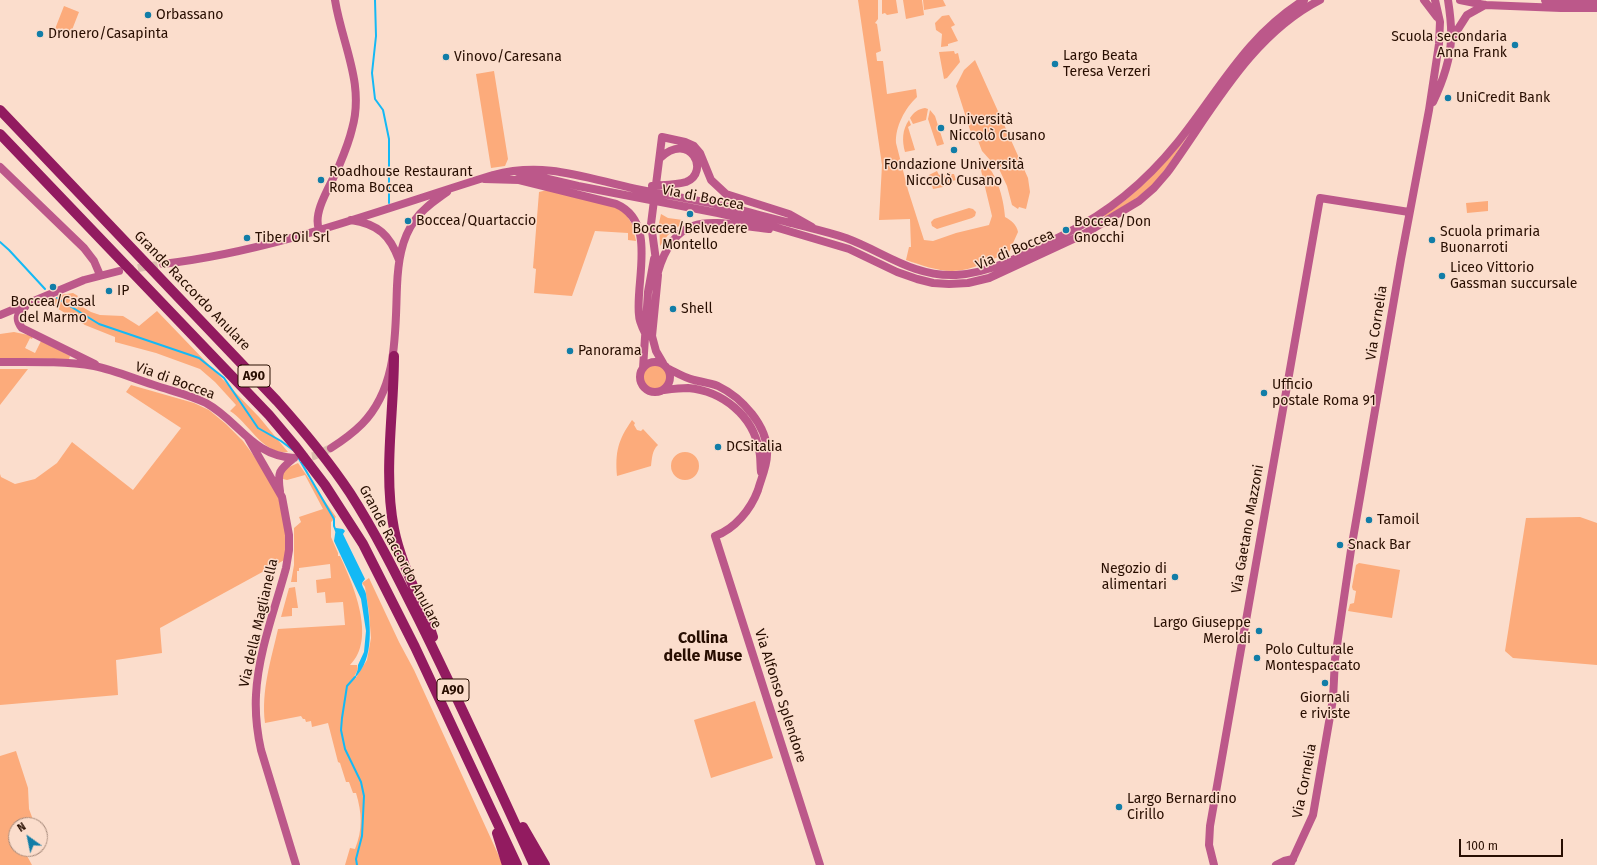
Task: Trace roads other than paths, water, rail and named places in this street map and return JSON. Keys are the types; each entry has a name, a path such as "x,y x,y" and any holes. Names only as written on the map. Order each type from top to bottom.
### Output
{"highway":[{"name":"Grande Raccordo Anulare","path":"0,110 292,418 335,471 365,518 392,567 442,668 534,865"},
{"name":"Grande Raccordo Anulare","path":"0,134 283,431 317,473 353,527 415,647 517,865"},
{"path":"394,356 389,482 394,527 406,573 427,618 442,668"},
{"path":"504,801 520,821 545,865"},
{"path":"494,817 498,838 507,865"}],"street":[{"path":"319,229 317,222 319,210 352,131 356,106 354,76 335,0"},
{"name":"Via di Boccea","path":"163,264 190,261 254,248 479,179 532,168 580,175 633,188 728,207 818,230 853,241 914,269 935,274 956,275 977,272 1002,264 1088,221 1137,185 1175,145 1245,51 1270,25 1304,0"},
{"name":"Via di Boccea","path":"513,171 586,188 718,213 784,230 849,249 907,276 927,282 949,284 968,283 989,278 1084,234 1143,199 1167,173 1251,55 1279,28 1303,10 1320,0"},
{"path":"1424,0 1439,19"},
{"name":"Via Cornelia","path":"1292,862 1313,815 1333,699 1335,659 1352,546 1409,212 1429,110 1440,39 1439,19 1435,0"},
{"name":"Via Cornelia","path":"1429,110 1442,78 1451,41 1448,0"},
{"path":"1460,0 1485,5 1597,8"},
{"path":"1545,0 1597,0"},
{"path":"1451,41 1467,15 1485,5"},
{"path":"658,275 651,229 651,217 662,137 685,142 694,146 700,153 711,180 726,194 789,214 818,230"},
{"path":"633,188 686,182 691,178 698,166 692,153 684,149 677,148 670,150 660,158"},
{"path":"0,167 84,248 94,261 100,275"},
{"path":"479,179 519,180 616,204 631,215 638,227 641,238 639,313 645,333"},
{"name":"Via di Boccea","path":"331,448 356,429 374,409 387,382 394,356 399,260 409,230 416,219 425,208 450,189"},
{"name":"Via Gaetano Mazzoni","path":"1214,865 1210,849 1210,826 1320,198 1409,212"},
{"name":"Via di Boccea","path":"349,220 368,224 384,234 393,244 399,260"},
{"path":"664,390 670,380 666,366 656,351 652,336 658,275 664,255 673,240 684,230 694,226 716,222 748,227 784,230"},
{"path":"655,256 650,278 643,368 640,380 646,389 652,392 687,388 702,390 720,397 734,407 745,418 755,436 760,451 761,479"},
{"name":"Via di Boccea","path":"0,315 100,275 118,271"},
{"name":"Via di Boccea","path":"30,303 21,310 18,315 18,322 22,328 106,369 201,401 222,414 248,438 270,453 280,457 294,458 283,467 279,473 278,478 282,498"},
{"name":"Via di Boccea","path":"0,362 70,363 106,369"},
{"path":"643,368 653,362 666,366 686,377 714,385 725,390 740,400 750,411 761,428 767,448 768,456 761,479"},
{"name":"Via della Maglianella","path":"248,438 282,498 289,535 289,550 286,568 259,672 256,697 256,714 257,731 261,750 296,865"},
{"name":"Via Alfonso Splendore","path":"761,479 756,495 746,511 726,531 715,536 820,865"},
{"path":"1276,865 1284,861 1292,862"}],"water":[{"path":"336,528 343,529 345,531 343,534 365,579 362,586 366,594 368,605 370,627 369,650 361,670 354,679 364,652 366,631 361,599 334,541"}],"waterway":[{"path":"375,0 376,36 372,73 375,99 383,110 389,139 389,203"},
{"path":"0,242 45,289"},
{"path":"57,298 99,324 199,358 224,378 258,428 281,441 293,450"},
{"path":"298,457 334,519 336,531"},
{"path":"355,677 347,686 341,730 345,749 361,782 364,796 362,836 356,859 357,865"}],"tunnel":[{"path":"126,270 163,264"},
{"path":"300,458 314,456 331,448"}],"place":[{"name":"Orbassano","path":"148,15"},
{"name":"Dronero/Casapinta","path":"40,34"},
{"name":"Scuola secondaria Anna Frank","path":"1515,45"},
{"name":"Vinovo/Caresana","path":"446,57"},
{"name":"Largo Beata Teresa Verzeri","path":"1055,64"},
{"name":"UniCredit Bank","path":"1448,98"},
{"name":"Università Niccolò Cusano","path":"941,128"},
{"name":"Fondazione Università Niccolò Cusano","path":"954,150"},
{"name":"Roadhouse Restaurant Roma Boccea","path":"321,180"},
{"name":"Boccea/Belvedere Montello","path":"690,214"},
{"name":"Boccea/Quartaccio","path":"408,221"},
{"name":"Boccea/Don Gnocchi","path":"1066,230"},
{"name":"Tiber Oil Srl","path":"247,238"},
{"name":"Scuola primaria Buonarroti","path":"1432,240"},
{"name":"Liceo Vittorio Gassman succursale","path":"1442,276"},
{"name":"Boccea/Casal del Marmo","path":"53,287"},
{"name":"IP","path":"109,291"},
{"name":"Shell","path":"673,309"},
{"name":"Panorama","path":"570,351"},
{"name":"Ufficio postale Roma 91","path":"1264,393"},
{"name":"DCSitalia","path":"718,447"},
{"name":"Tamoil","path":"1369,520"},
{"name":"Snack Bar","path":"1340,545"},
{"name":"Negozio di alimentari","path":"1175,577"},
{"name":"Largo Giuseppe Meroldi","path":"1259,631"},
{"name":"Polo Culturale Montespaccato","path":"1257,658"},
{"name":"Giornali e riviste","path":"1325,683"},
{"name":"Largo Bernardino Cirillo","path":"1119,807"}],"district":[{"name":"Collina delle Muse","path":"703,648"}]}
